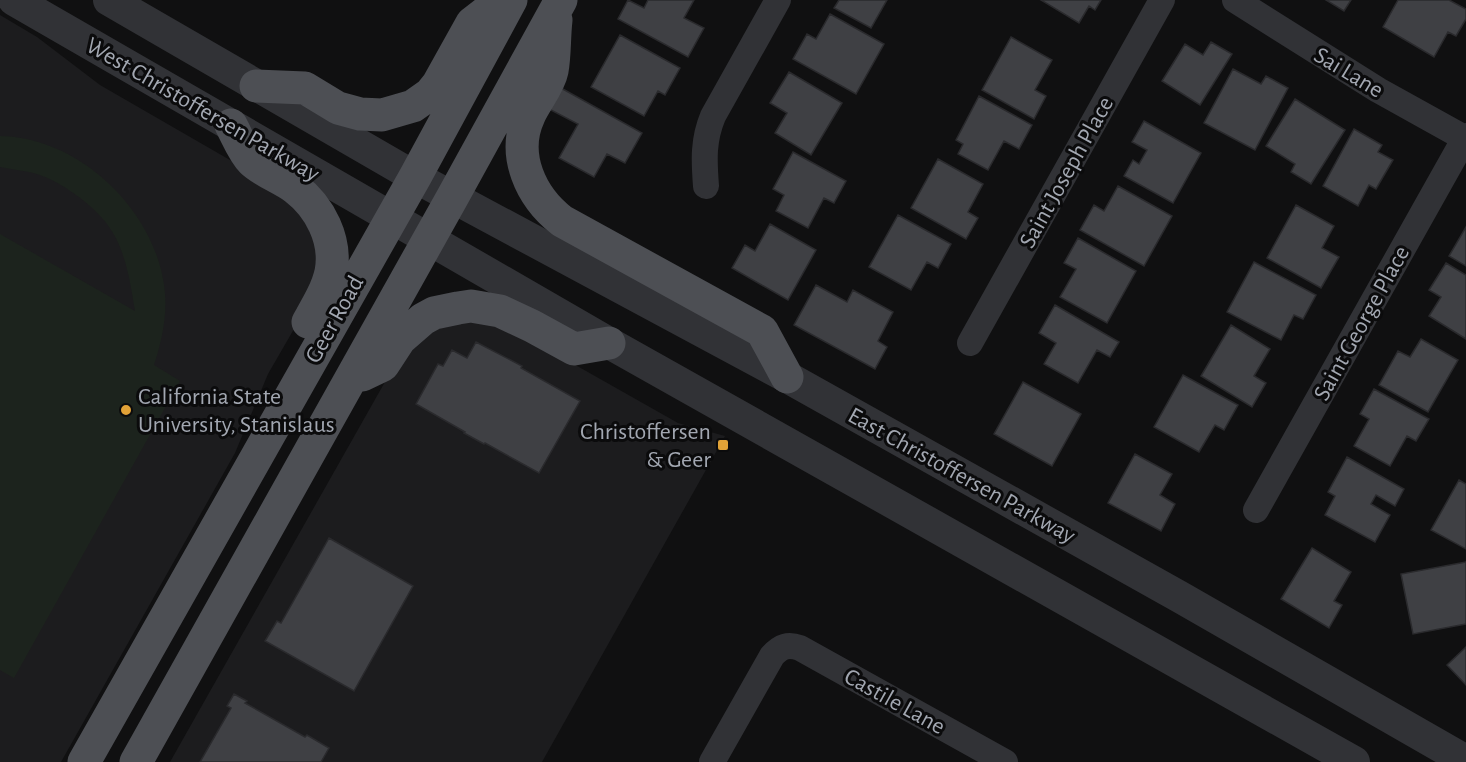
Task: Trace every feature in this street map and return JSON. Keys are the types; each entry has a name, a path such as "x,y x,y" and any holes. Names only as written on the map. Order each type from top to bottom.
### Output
{"main road":[{"path":"256,86 304,88 338,108 360,114 382,115 413,106 426,98 438,84 472,23 502,0"},
{"name":"Geer Road","path":"84,762 415,177 511,0"},
{"path":"559,4 551,73 529,115 521,141 525,169 540,200 562,221 762,331 787,378"},
{"name":"Geer Road","path":"136,762 453,198 559,4"},
{"path":"231,125 252,161 304,195 323,220 329,234 333,258 331,273 321,299 306,326 309,363"},
{"path":"347,383 383,364 400,339 423,319 434,313 471,306 500,311 574,350 609,343"}],"street":[{"name":"West Christoffersen Parkway","path":"14,0 391,218"},
{"name":"West Christoffersen Parkway","path":"109,0 453,198"},
{"path":"706,186 704,145 712,116 778,0"},
{"name":"Saint Joseph Place","path":"970,343 1162,0"},
{"name":"Sai Lane","path":"1235,0 1378,90 1466,138"},
{"name":"Saint George Place","path":"1256,510 1466,138"},
{"name":"East Christoffersen Parkway","path":"453,198 787,378 1180,597 1466,761"},
{"path":"391,218 1354,762"},
{"name":"Castile Lane","path":"712,762 772,656 784,646 800,648 1005,762"}],"shaded area":[{"name":"California State University, Stanislaus","path":"0,15 37,37 100,85 287,193 321,249 309,303 268,374 235,453 61,762 0,762"},
{"path":"0,136 29,139 56,148 82,162 106,180 126,202 143,226 155,252 165,290 164,323 154,365 180,381 14,678 0,670 0,234 135,311 123,255 107,224 87,203 53,181 34,173 0,167"},
{"path":"454,318 510,328 678,423 725,436 542,762 170,762 403,350"}],"building":[{"path":"628,0 644,8 648,0 694,0 684,18 704,28 688,57 618,19"},
{"path":"839,0 887,0 871,28 834,8"},
{"path":"1041,0 1101,0 1095,10 1089,6 1079,23"},
{"path":"1326,0 1351,0 1344,11"},
{"path":"1398,0 1449,0 1466,9 1466,19 1456,36 1448,32 1434,57 1383,27"},
{"path":"830,14 884,44 856,94 793,59 807,34 816,39"},
{"path":"620,35 680,68 665,95 658,91 644,116 591,87"},
{"path":"1011,37 1052,60 1035,90 1046,96 1034,119 982,90"},
{"path":"1211,42 1232,54 1200,105 1162,81 1185,44 1203,55"},
{"path":"1233,69 1261,84 1266,76 1288,88 1255,150 1204,123"},
{"path":"789,72 842,103 811,155 775,133 787,113 770,103"},
{"path":"561,88 642,133 625,163 607,154 594,177 559,158 578,124 549,109"},
{"path":"979,96 1032,125 1019,149 1004,141 988,170 958,154 963,144 956,140"},
{"path":"1295,99 1345,130 1311,184 1291,172 1295,164 1266,146"},
{"path":"1144,121 1201,153 1173,203 1124,176 1133,160 1139,164 1147,150 1132,142"},
{"path":"1354,129 1382,145 1378,152 1393,160 1376,189 1369,185 1358,206 1323,186"},
{"path":"793,152 846,181 834,203 824,198 808,228 776,211 784,195 773,189"},
{"path":"938,159 983,184 968,212 978,218 966,239 911,208"},
{"path":"1118,186 1172,216 1144,266 1080,230 1094,205 1104,211"},
{"path":"1296,205 1334,226 1322,248 1339,257 1321,288 1267,258"},
{"path":"898,215 951,244 938,268 927,262 911,290 869,267"},
{"path":"770,224 816,250 788,300 732,268 745,245 755,251"},
{"path":"1466,227 1466,266 1449,256"},
{"path":"1078,238 1136,271 1107,323 1060,297 1076,269 1064,263"},
{"path":"1254,262 1316,295 1303,319 1294,315 1281,340 1227,312"},
{"path":"1446,263 1466,275 1466,339 1429,316 1441,297 1429,290"},
{"path":"816,285 847,302 853,290 893,312 878,341 887,347 875,369 794,325"},
{"path":"1055,305 1119,342 1110,357 1097,350 1078,383 1044,364 1056,343 1039,333"},
{"path":"1231,325 1270,349 1254,376 1266,383 1252,407 1201,376"},
{"path":"1421,339 1458,360 1428,412 1379,385 1398,351 1410,357"},
{"path":"476,342 522,366 521,368 580,401 539,473 464,433 416,404 438,364 443,366 452,350 467,358"},
{"path":"1183,375 1238,405 1224,430 1215,425 1199,452 1154,427"},
{"path":"1023,382 1081,414 1052,466 994,434"},
{"path":"1374,389 1429,419 1416,441 1407,436 1390,466 1354,446 1369,419 1360,414"},
{"path":"1135,454 1172,474 1160,495 1175,504 1161,531 1108,503"},
{"path":"1347,457 1404,489 1395,506 1376,495 1371,504 1390,515 1375,542 1325,515 1335,496 1328,492"},
{"path":"1459,480 1466,484 1466,549 1431,530"},
{"path":"329,538 413,586 354,691 265,641 277,621 281,623"},
{"path":"1312,548 1351,572 1334,601 1342,605 1329,628 1281,599"},
{"path":"1466,562 1466,624 1413,634 1401,574"},
{"path":"1466,647 1466,685 1447,665"},
{"path":"234,694 247,701 245,703 329,748 321,762 200,762 231,708 227,706"}],"place":[{"name":"California State University, Stanislaus","path":"126,410"},
{"name":"Christoffersen & Geer","path":"723,445"}]}
